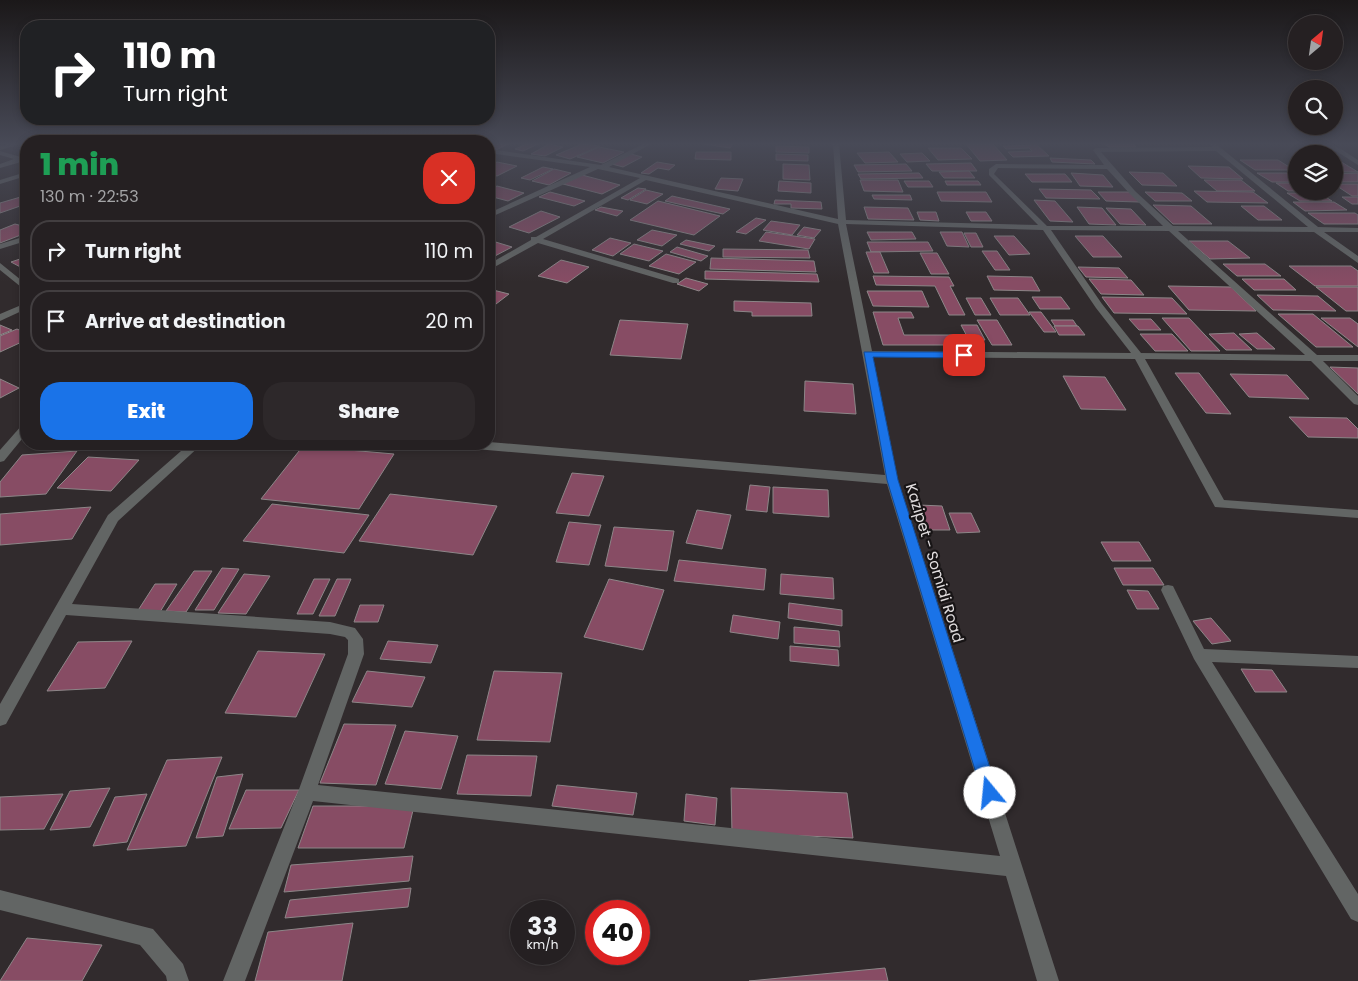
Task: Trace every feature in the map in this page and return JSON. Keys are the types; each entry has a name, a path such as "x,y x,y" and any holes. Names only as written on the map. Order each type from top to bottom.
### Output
{"street":[{"path":"495,213 548,190"},
{"path":"495,263 534,239 623,190"},
{"path":"697,190 842,222 1045,228 1358,230"},
{"name":"Kazipet - Somidi Road","path":"840,190 842,222 892,480 1048,981"},
{"path":"1007,190 1045,228 1099,306 1138,356 1220,504 1358,514"},
{"path":"1131,190 1170,229 1316,357 1358,402"},
{"path":"1267,190 1316,230 1358,260"},
{"path":"534,239 676,281"},
{"path":"0,247 20,240"},
{"path":"0,266 20,283"},
{"path":"0,318 20,309"},
{"path":"868,354 1358,358"},
{"path":"0,458 20,434"},
{"path":"495,447 892,480"},
{"path":"0,719 113,518 189,450"},
{"path":"1168,590 1199,655 1358,912"},
{"path":"62,609 330,628 350,632 355,640 356,654 307,792 234,981"},
{"path":"1199,655 1358,662"},
{"path":"307,792 1013,867"},
{"path":"0,900 146,936 176,971 178,981"}],"building":[{"path":"495,190 512,190 524,193 508,201 495,198"},
{"path":"586,190 610,190 602,194"},
{"path":"635,190 645,190 628,200 621,198"},
{"path":"646,190 663,194 647,204 630,200"},
{"path":"811,190 811,193 778,191"},
{"path":"902,190 903,192 864,191"},
{"path":"1040,190 1091,190 1100,199 1046,198"},
{"path":"1216,190 1255,191 1217,191"},
{"path":"1343,190 1358,190 1358,196 1352,196"},
{"path":"1194,191 1253,192 1268,203 1207,202"},
{"path":"550,192 585,201 574,206 539,197"},
{"path":"937,192 986,192 992,202 941,201"},
{"path":"1098,192 1130,192 1139,202 1106,201"},
{"path":"1145,192 1182,193 1192,201 1155,201"},
{"path":"872,195 910,195 912,200 874,199"},
{"path":"672,196 730,209 723,214 665,201"},
{"path":"20,197 20,206 0,213 0,203"},
{"path":"1343,197 1358,197 1358,204 1352,204"},
{"path":"775,200 821,202 822,209 791,208 791,204 774,204"},
{"path":"1034,200 1055,201 1073,222 1050,221"},
{"path":"1298,200 1332,201 1300,201"},
{"path":"658,201 720,216 694,235 630,220"},
{"path":"1293,202 1334,202 1347,210 1305,211"},
{"path":"1153,205 1191,206 1212,224 1173,224"},
{"path":"1241,206 1264,206 1282,220 1258,220"},
{"path":"601,207 623,211 617,216 595,210"},
{"path":"864,207 908,208 914,220 868,219"},
{"path":"1077,207 1102,208 1116,225 1089,224"},
{"path":"1106,208 1131,209 1146,225 1120,224"},
{"path":"541,211 560,217 529,233 509,227"},
{"path":"917,212 936,212 939,221 920,220"},
{"path":"966,212 986,212 992,221 971,221"},
{"path":"1308,213 1355,213 1358,215 1358,224 1324,224"},
{"path":"756,218 766,220 746,234 736,232"},
{"path":"771,221 800,225 792,235 763,230"},
{"path":"15,224 20,225 20,235 0,243 0,230"},
{"path":"804,227 821,230 814,238 797,235"},
{"path":"652,230 677,235 662,246 637,240"},
{"path":"766,232 815,239 809,249 759,241"},
{"path":"867,232 912,232 916,239 871,240"},
{"path":"940,232 962,232 969,247 947,246"},
{"path":"964,233 976,233 983,247 971,247"},
{"path":"994,236 1014,236 1030,254 1009,255"},
{"path":"1075,236 1103,236 1122,257 1093,257"},
{"path":"610,238 631,243 613,256 592,250"},
{"path":"686,240 715,246 709,251 680,244"},
{"path":"1189,241 1228,241 1250,258 1210,259"},
{"path":"495,242 512,247 495,256"},
{"path":"867,242 928,242 933,251 871,252"},
{"path":"634,244 663,251 649,261 620,254"},
{"path":"677,247 708,256 701,261 670,252"},
{"path":"723,249 808,250 810,258 723,257"},
{"path":"982,251 997,251 1010,270 995,270"},
{"path":"866,252 880,252 889,273 874,273"},
{"path":"920,253 937,253 949,274 931,274"},
{"path":"666,254 696,262 679,274 649,266"},
{"path":"711,258 814,261 816,272 710,269"},
{"path":"20,259 20,267 11,262"},
{"path":"561,260 589,267 567,283 538,276"},
{"path":"1223,264 1265,264 1281,276 1237,276"},
{"path":"1289,266 1351,266 1358,271 1358,286 1315,286"},
{"path":"1078,267 1119,268 1128,278 1086,277"},
{"path":"705,271 817,274 819,282 705,279"},
{"path":"873,276 949,277 954,286 950,286 965,315 949,315 935,286 876,285"},
{"path":"987,276 1032,277 1040,291 994,290"},
{"path":"686,278 708,284 699,291 677,284"},
{"path":"1089,279 1131,280 1144,295 1101,294"},
{"path":"1242,279 1284,279 1296,290 1254,290"},
{"path":"1168,286 1231,287 1256,311 1189,310"},
{"path":"1316,287 1358,287 1358,311 1346,311"},
{"path":"495,290 509,294 496,304"},
{"path":"867,291 922,291 929,307 873,306"},
{"path":"1257,295 1318,296 1336,311 1273,310"},
{"path":"1032,297 1061,297 1070,309 1040,309"},
{"path":"1102,297 1172,298 1187,314 1114,313"},
{"path":"966,298 981,298 991,315 975,315"},
{"path":"990,298 1018,298 1030,315 1000,315"},
{"path":"734,301 811,303 812,316 752,316 752,312 734,311"},
{"path":"873,312 911,312 914,318 898,318 904,335 957,335 962,345 883,345"},
{"path":"1029,312 1041,312 1056,332 1044,332"},
{"path":"1278,314 1313,314 1353,347 1316,347"},
{"path":"1162,318 1189,318 1220,351 1191,351"},
{"path":"1321,318 1350,318 1358,324 1358,347"},
{"path":"1129,319 1151,319 1161,330 1139,330"},
{"path":"620,320 688,324 681,359 610,355"},
{"path":"977,320 997,320 1012,345 992,345"},
{"path":"1051,320 1073,320 1077,326 1055,326"},
{"path":"0,325 12,330 0,335"},
{"path":"961,325 977,325 985,340 969,340"},
{"path":"1054,326 1078,326 1085,335 1059,335"},
{"path":"17,329 20,330 20,343 0,352 0,336"},
{"path":"1234,333 1252,350 1226,350 1209,334"},
{"path":"1257,333 1275,349 1257,349 1239,334"},
{"path":"1140,334 1172,334 1188,351 1155,351"},
{"path":"1330,367 1358,368 1358,394"},
{"path":"1175,373 1199,373 1231,414 1206,413"},
{"path":"1230,374 1287,375 1309,399 1249,397"},
{"path":"1063,376 1105,377 1126,410 1081,409"},
{"path":"0,379 19,388 0,398"},
{"path":"805,381 853,384 856,414 804,411"},
{"path":"1289,417 1347,418 1358,429 1358,438 1308,437"},
{"path":"300,450 348,450 394,454 359,509 261,499"},
{"path":"77,451 46,494 0,497 0,482 22,455"},
{"path":"88,457 139,460 111,491 57,488"},
{"path":"572,473 604,476 589,516 556,513"},
{"path":"750,485 770,487 767,512 746,510"},
{"path":"773,487 828,490 829,517 773,513"},
{"path":"390,494 497,506 473,555 359,541"},
{"path":"272,504 369,515 344,553 243,541"},
{"path":"919,505 942,506 950,530 927,530"},
{"path":"91,507 72,539 0,545 0,514"},
{"path":"697,510 731,515 722,549 686,543"},
{"path":"949,513 971,513 980,532 957,533"},
{"path":"569,522 601,525 589,565 556,562"},
{"path":"614,527 674,531 667,571 605,566"},
{"path":"1101,542 1139,542 1151,561 1112,561"},
{"path":"679,560 766,569 764,590 674,581"},
{"path":"222,568 239,569 214,610 195,610"},
{"path":"1114,568 1153,568 1164,585 1123,585"},
{"path":"194,571 212,571 186,612 166,611"},
{"path":"244,574 270,576 246,614 218,613"},
{"path":"781,574 833,578 834,599 780,594"},
{"path":"314,579 330,579 313,614 297,614"},
{"path":"337,579 351,579 335,616 319,616"},
{"path":"609,579 664,590 643,650 584,637"},
{"path":"155,584 177,584 160,612 137,612"},
{"path":"1127,590 1148,591 1159,609 1137,609"},
{"path":"789,603 842,610 842,626 788,618"},
{"path":"360,605 384,605 378,622 354,622"},
{"path":"733,615 780,622 778,639 730,632"},
{"path":"1211,618 1231,641 1212,644 1193,621"},
{"path":"794,627 839,631 840,647 794,643"},
{"path":"132,641 105,688 47,691 78,642"},
{"path":"388,641 438,645 431,663 380,659"},
{"path":"790,646 838,650 839,666 790,661"},
{"path":"258,651 325,654 296,717 225,713"},
{"path":"1241,669 1272,670 1287,692 1255,692"},
{"path":"367,671 425,677 412,707 352,702"},
{"path":"494,671 562,673 550,742 477,740"},
{"path":"344,724 396,725 376,785 320,783"},
{"path":"405,731 458,736 441,789 385,784"},
{"path":"467,755 537,756 531,796 457,794"},
{"path":"222,757 186,846 127,850 167,760"},
{"path":"243,774 223,836 196,838 217,777"},
{"path":"557,785 637,793 633,815 552,806"},
{"path":"110,788 90,827 50,830 70,791"},
{"path":"731,788 847,793 853,838 732,833"},
{"path":"246,790 299,790 281,828 229,829"},
{"path":"63,794 44,829 0,830 0,797"},
{"path":"147,794 127,842 93,846 115,797"},
{"path":"686,794 717,798 715,825 684,821"},
{"path":"313,806 414,806 404,848 298,848"},
{"path":"413,856 409,881 284,892 291,865"},
{"path":"411,888 408,907 285,918 290,900"},
{"path":"353,923 342,981 255,981 268,932"},
{"path":"27,938 102,945 82,981 0,981"},
{"path":"885,968 888,981 749,981"}],"route":[{"path":"964,355 868,354 892,480 990,793"}]}
